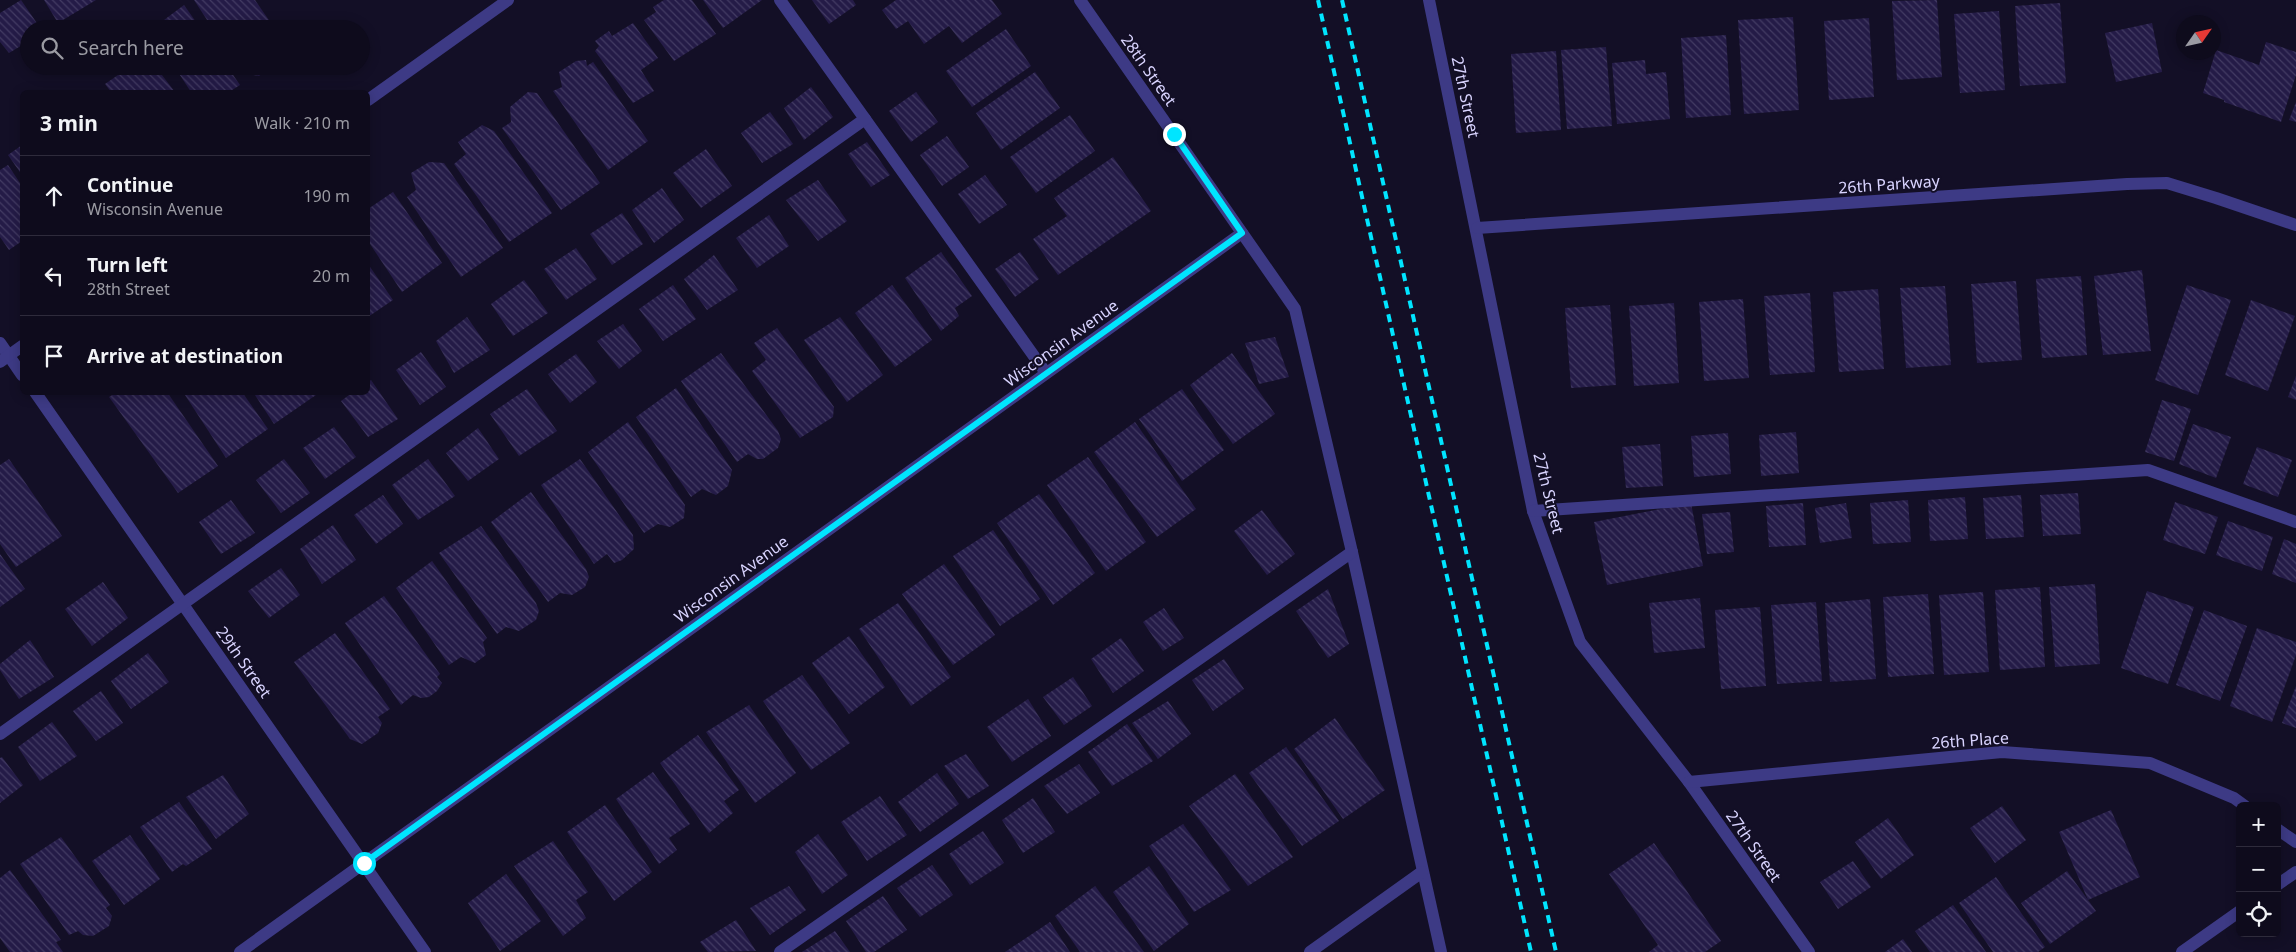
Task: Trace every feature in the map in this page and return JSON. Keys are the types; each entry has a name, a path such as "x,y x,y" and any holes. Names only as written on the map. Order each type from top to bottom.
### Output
{"street":[{"path":"370,99 508,0"},
{"path":"780,0 1046,374"},
{"name":"28th Street","path":"1080,0 1295,309 1352,552 1441,952"},
{"name":"27th Street","path":"1429,0 1477,228 1533,511 1580,642 1689,782 1809,952"},
{"path":"0,734 865,119"},
{"name":"26th Parkway","path":"1477,228 2127,184 2167,183 2296,225"},
{"name":"Wisconsin Avenue","path":"240,952 1242,233"},
{"path":"0,343 4,359 20,373"},
{"path":"4,359 20,347"},
{"name":"29th Street","path":"37,395 425,952"},
{"path":"1533,511 2148,470 2296,522"},
{"path":"780,952 1352,552"},
{"name":"26th Place","path":"1689,782 2002,752 2150,763 2240,802"},
{"path":"2281,832 2296,842"},
{"path":"1310,952 1422,872"},
{"path":"2281,882 2296,872"},
{"path":"2182,952 2236,914"}],"building":[{"path":"21,0 35,20 20,20 20,46 9,53 0,42 0,13"},
{"path":"44,0 96,0 63,20 56,20"},
{"path":"194,0 255,0 269,20 207,20"},
{"path":"664,0 692,0 716,34 674,61 644,20 656,12 653,7"},
{"path":"703,0 762,0 723,28"},
{"path":"812,0 853,0 856,5 829,24"},
{"path":"896,0 992,0 1002,14 962,43 949,26 924,44 908,21 896,29 882,10"},
{"path":"1937,0 1942,77 1897,80 1892,1"},
{"path":"2060,3 2066,83 2020,86 2015,6"},
{"path":"184,5 195,20 164,20"},
{"path":"1999,11 2005,90 1960,93 1954,14"},
{"path":"1793,17 1799,110 1744,114 1738,20"},
{"path":"1869,18 1874,97 1829,100 1824,21"},
{"path":"633,23 658,58 641,70 654,91 633,103 595,51 599,46 595,41 609,31 612,36"},
{"path":"2152,23 2162,72 2116,82 2105,33"},
{"path":"1006,29 1031,66 972,107 946,71"},
{"path":"1726,35 1731,115 1686,118 1681,38"},
{"path":"2266,42 2296,52 2296,75 2281,122 2203,93 2213,60 2221,60 2221,52 2259,65"},
{"path":"1606,47 1612,126 1567,129 1561,50"},
{"path":"1556,51 1561,130 1516,133 1511,54"},
{"path":"586,60 587,66 593,62 648,141 608,170 553,91 562,87 559,72 576,61"},
{"path":"1645,60 1646,74 1666,72 1670,119 1617,124 1612,63"},
{"path":"1035,72 1060,108 1001,150 976,113"},
{"path":"118,75 162,75 173,90 110,90 105,84"},
{"path":"180,75 233,75 240,85 232,90 190,90"},
{"path":"811,87 833,117 804,140 784,108"},
{"path":"528,92 537,93 600,183 561,210 502,128 511,122 510,107"},
{"path":"916,92 938,122 911,142 889,111"},
{"path":"2296,102 2296,122 2289,120"},
{"path":"770,112 793,144 762,163 741,133"},
{"path":"1070,115 1095,151 1036,193 1010,157"},
{"path":"482,125 494,131 552,213 509,242 454,164 466,154 458,142"},
{"path":"947,136 969,167 942,186 920,155"},
{"path":"867,142 890,175 871,187 848,154"},
{"path":"20,146 20,172 8,155"},
{"path":"706,149 732,186 701,208 673,173"},
{"path":"1113,157 1151,211 1058,275 1033,239 1067,216 1054,198"},
{"path":"429,162 444,163 503,248 461,277 407,197 416,190 411,173"},
{"path":"8,165 20,183 20,242 9,250 0,237 0,170"},
{"path":"985,175 1007,205 979,224 958,194"},
{"path":"818,180 847,221 818,241 786,200"},
{"path":"662,188 684,220 654,243 632,210"},
{"path":"393,192 442,263 402,292 370,244 370,208"},
{"path":"622,213 643,244 612,265 590,234"},
{"path":"769,215 789,246 757,268 736,238"},
{"path":"576,248 597,279 566,300 544,269"},
{"path":"941,252 972,296 955,308 959,316 941,331 905,278"},
{"path":"1020,252 1039,279 1015,297 995,269"},
{"path":"714,255 738,290 707,310 684,279"},
{"path":"370,267 393,300 370,316"},
{"path":"2142,270 2151,351 2103,355 2094,276"},
{"path":"2081,276 2087,355 2042,358 2036,279"},
{"path":"524,280 548,313 513,336 491,304"},
{"path":"2016,281 2022,360 1977,363 1971,284"},
{"path":"673,285 696,319 663,341 639,309"},
{"path":"892,285 932,340 895,367 855,313"},
{"path":"2187,285 2231,300 2198,395 2155,380"},
{"path":"1945,286 1951,365 1906,368 1900,288"},
{"path":"1878,289 1884,369 1839,372 1833,292"},
{"path":"1810,293 1815,372 1770,375 1764,296"},
{"path":"1743,299 1749,378 1704,381 1699,302"},
{"path":"2251,300 2295,316 2268,391 2225,375"},
{"path":"1674,303 1679,383 1634,386 1629,306"},
{"path":"1610,305 1616,385 1571,388 1565,308"},
{"path":"467,317 490,350 454,373 436,341"},
{"path":"840,317 883,375 847,402 804,340"},
{"path":"623,324 642,351 619,369 597,341"},
{"path":"777,328 834,407 833,417 800,438 752,371 766,360 754,343"},
{"path":"1275,337 1289,377 1259,384 1245,343"},
{"path":"421,352 446,387 420,405 396,370"},
{"path":"721,353 778,431 781,439 778,448 763,459 757,459 748,454 737,462 681,381"},
{"path":"1232,353 1275,414 1233,444 1190,385"},
{"path":"576,354 597,382 570,403 548,374"},
{"path":"2296,376 2296,400 2288,397"},
{"path":"370,381 398,419 368,437 341,401 349,395 370,395"},
{"path":"676,388 732,470 728,486 716,495 702,489 691,497 636,417"},
{"path":"527,389 557,431 519,456 490,414"},
{"path":"1182,389 1224,450 1182,481 1139,419"},
{"path":"112,395 169,395 218,466 178,493 109,397"},
{"path":"185,395 244,395 268,429 226,458"},
{"path":"255,395 316,395 274,424"},
{"path":"2162,400 2191,409 2174,461 2145,452"},
{"path":"628,422 685,505 684,518 670,527 658,524 644,533 588,452"},
{"path":"1135,422 1196,509 1157,537 1094,452"},
{"path":"2193,424 2231,437 2216,478 2179,464"},
{"path":"334,427 356,457 325,479 303,448"},
{"path":"478,428 499,459 468,481 446,453"},
{"path":"1796,432 1799,473 1761,476 1759,435"},
{"path":"1728,433 1731,474 1694,477 1691,436"},
{"path":"1660,444 1663,486 1626,488 1622,447"},
{"path":"2257,447 2292,460 2278,497 2243,484"},
{"path":"1088,457 1146,542 1106,571 1047,485"},
{"path":"9,459 62,536 16,567 0,544 0,465"},
{"path":"284,459 310,493 281,513 256,480"},
{"path":"428,459 455,496 418,520 392,485"},
{"path":"580,459 633,535 634,549 622,560 614,563 607,554 594,564 541,485"},
{"path":"531,492 586,569 589,577 585,587 572,595 560,593 548,602 491,522"},
{"path":"2078,493 2081,534 2043,536 2040,495"},
{"path":"1039,494 1095,573 1053,605 997,523"},
{"path":"383,495 403,524 376,544 354,515"},
{"path":"2021,495 2024,537 1986,539 1983,498"},
{"path":"1965,497 1968,539 1930,541 1928,500"},
{"path":"231,500 255,533 221,554 199,522"},
{"path":"1908,500 1911,542 1873,544 1870,503"},
{"path":"2175,502 2218,517 2205,554 2163,540"},
{"path":"1691,503 1703,566 1607,585 1594,522"},
{"path":"1803,503 1806,545 1769,547 1766,506"},
{"path":"1846,503 1852,538 1820,543 1815,508"},
{"path":"1262,510 1295,554 1267,575 1234,531"},
{"path":"1730,512 1734,552 1707,554 1702,514"},
{"path":"2228,521 2273,537 2262,571 2216,555"},
{"path":"333,525 356,560 322,584 300,549"},
{"path":"481,526 536,603 539,611 536,620 519,631 506,627 497,634 439,553"},
{"path":"993,530 1040,599 1000,626 953,556"},
{"path":"2284,539 2296,544 2296,583 2272,574"},
{"path":"0,554 25,589 0,607"},
{"path":"432,561 487,638 483,642 486,655 475,663 461,657 449,665 396,588"},
{"path":"944,564 995,635 953,665 902,594"},
{"path":"281,568 300,595 269,618 248,591"},
{"path":"103,582 128,618 92,646 65,609"},
{"path":"2095,584 2100,664 2055,667 2049,587"},
{"path":"2040,587 2045,667 2000,670 1995,590"},
{"path":"1328,589 1349,644 1328,658 1296,611"},
{"path":"2147,591 2194,607 2168,684 2121,668"},
{"path":"1983,592 1989,672 1944,675 1939,595"},
{"path":"1928,594 1934,674 1888,677 1883,597"},
{"path":"384,596 440,674 437,677 442,683 437,691 429,697 421,698 413,695 401,705 345,623"},
{"path":"1700,598 1705,648 1654,653 1649,603"},
{"path":"1870,599 1876,679 1830,682 1825,603"},
{"path":"1816,602 1822,681 1777,684 1771,605"},
{"path":"898,603 951,677 911,706 859,629"},
{"path":"1760,607 1766,686 1721,689 1715,610"},
{"path":"1164,608 1184,638 1163,651 1143,622"},
{"path":"2204,610 2247,626 2220,701 2176,685"},
{"path":"2257,628 2296,642 2296,655 2272,722 2230,706"},
{"path":"335,633 390,709 378,717 382,723 378,733 362,744 350,739 294,662"},
{"path":"849,636 885,687 849,714 812,663"},
{"path":"1121,638 1144,671 1113,693 1091,659"},
{"path":"30,640 54,677 19,699 0,670 0,664"},
{"path":"148,653 169,682 131,709 111,681"},
{"path":"1224,659 1244,689 1213,711 1192,680"},
{"path":"802,675 850,743 811,770 763,701"},
{"path":"1073,677 1092,706 1064,725 1043,697"},
{"path":"2296,686 2296,728 2282,723"},
{"path":"101,691 123,723 96,741 73,711"},
{"path":"1028,699 1051,736 1012,762 987,727"},
{"path":"1168,701 1191,734 1158,759 1132,723"},
{"path":"749,705 796,773 755,803 706,732"},
{"path":"1335,718 1385,790 1343,819 1294,749"},
{"path":"52,722 77,756 40,781 18,747"},
{"path":"1127,724 1153,761 1112,786 1088,752"},
{"path":"698,735 739,790 724,801 733,813 709,833 660,763"},
{"path":"1286,747 1339,821 1302,846 1249,773"},
{"path":"966,754 989,786 968,799 944,766"},
{"path":"2,757 23,785 0,803 0,758"},
{"path":"1079,764 1100,793 1067,814 1044,786"},
{"path":"653,772 690,824 669,838 677,850 659,864 616,799"},
{"path":"937,773 959,804 920,832 898,802"},
{"path":"1235,774 1293,857 1248,886 1189,806"},
{"path":"223,775 249,814 216,839 186,797"},
{"path":"880,796 907,835 867,861 841,822"},
{"path":"1033,798 1055,832 1023,853 1002,820"},
{"path":"179,802 212,849 186,866 183,864 172,872 140,827"},
{"path":"605,805 652,872 614,901 567,832"},
{"path":"2002,806 2026,840 1995,863 1970,828"},
{"path":"2111,810 2140,877 2088,900 2059,832"},
{"path":"1888,818 1914,855 1881,879 1855,842"},
{"path":"1183,824 1231,890 1194,912 1149,846"},
{"path":"983,831 1004,863 970,885 949,854"},
{"path":"818,834 848,875 822,894 795,852"},
{"path":"130,835 160,879 124,905 92,861"},
{"path":"61,837 110,905 106,908 112,916 109,926 93,936 83,935 78,931 69,935 20,864"},
{"path":"553,841 588,892 576,900 586,918 563,936 514,866"},
{"path":"1654,843 1721,941 1705,952 1649,952 1658,945 1609,874"},
{"path":"1853,861 1871,887 1838,909 1820,882"},
{"path":"932,865 953,895 920,917 897,888"},
{"path":"1149,866 1189,924 1154,951 1113,892"},
{"path":"10,870 61,940 56,942 63,952 10,952 0,938 0,878"},
{"path":"2067,871 2096,911 2050,944 2021,903"},
{"path":"506,874 541,921 500,951 468,903"},
{"path":"1996,877 2045,947 2038,952 1993,952 1959,903"},
{"path":"789,886 806,910 770,935 750,908"},
{"path":"1095,886 1144,952 1080,952 1055,916"},
{"path":"883,896 907,930 874,952 866,952 846,921"},
{"path":"1953,905 1986,952 1930,952 1915,931"},
{"path":"736,920 756,951 708,952 700,942"},
{"path":"1050,922 1070,952 1005,952"},
{"path":"835,931 850,952 802,952"},
{"path":"1903,939 1912,952 1885,952"}],"railway":[{"path":"1318,0 1531,952"},
{"path":"1342,0 1556,952"}],"route":[{"path":"364,863 1242,233 1174,134"}]}
